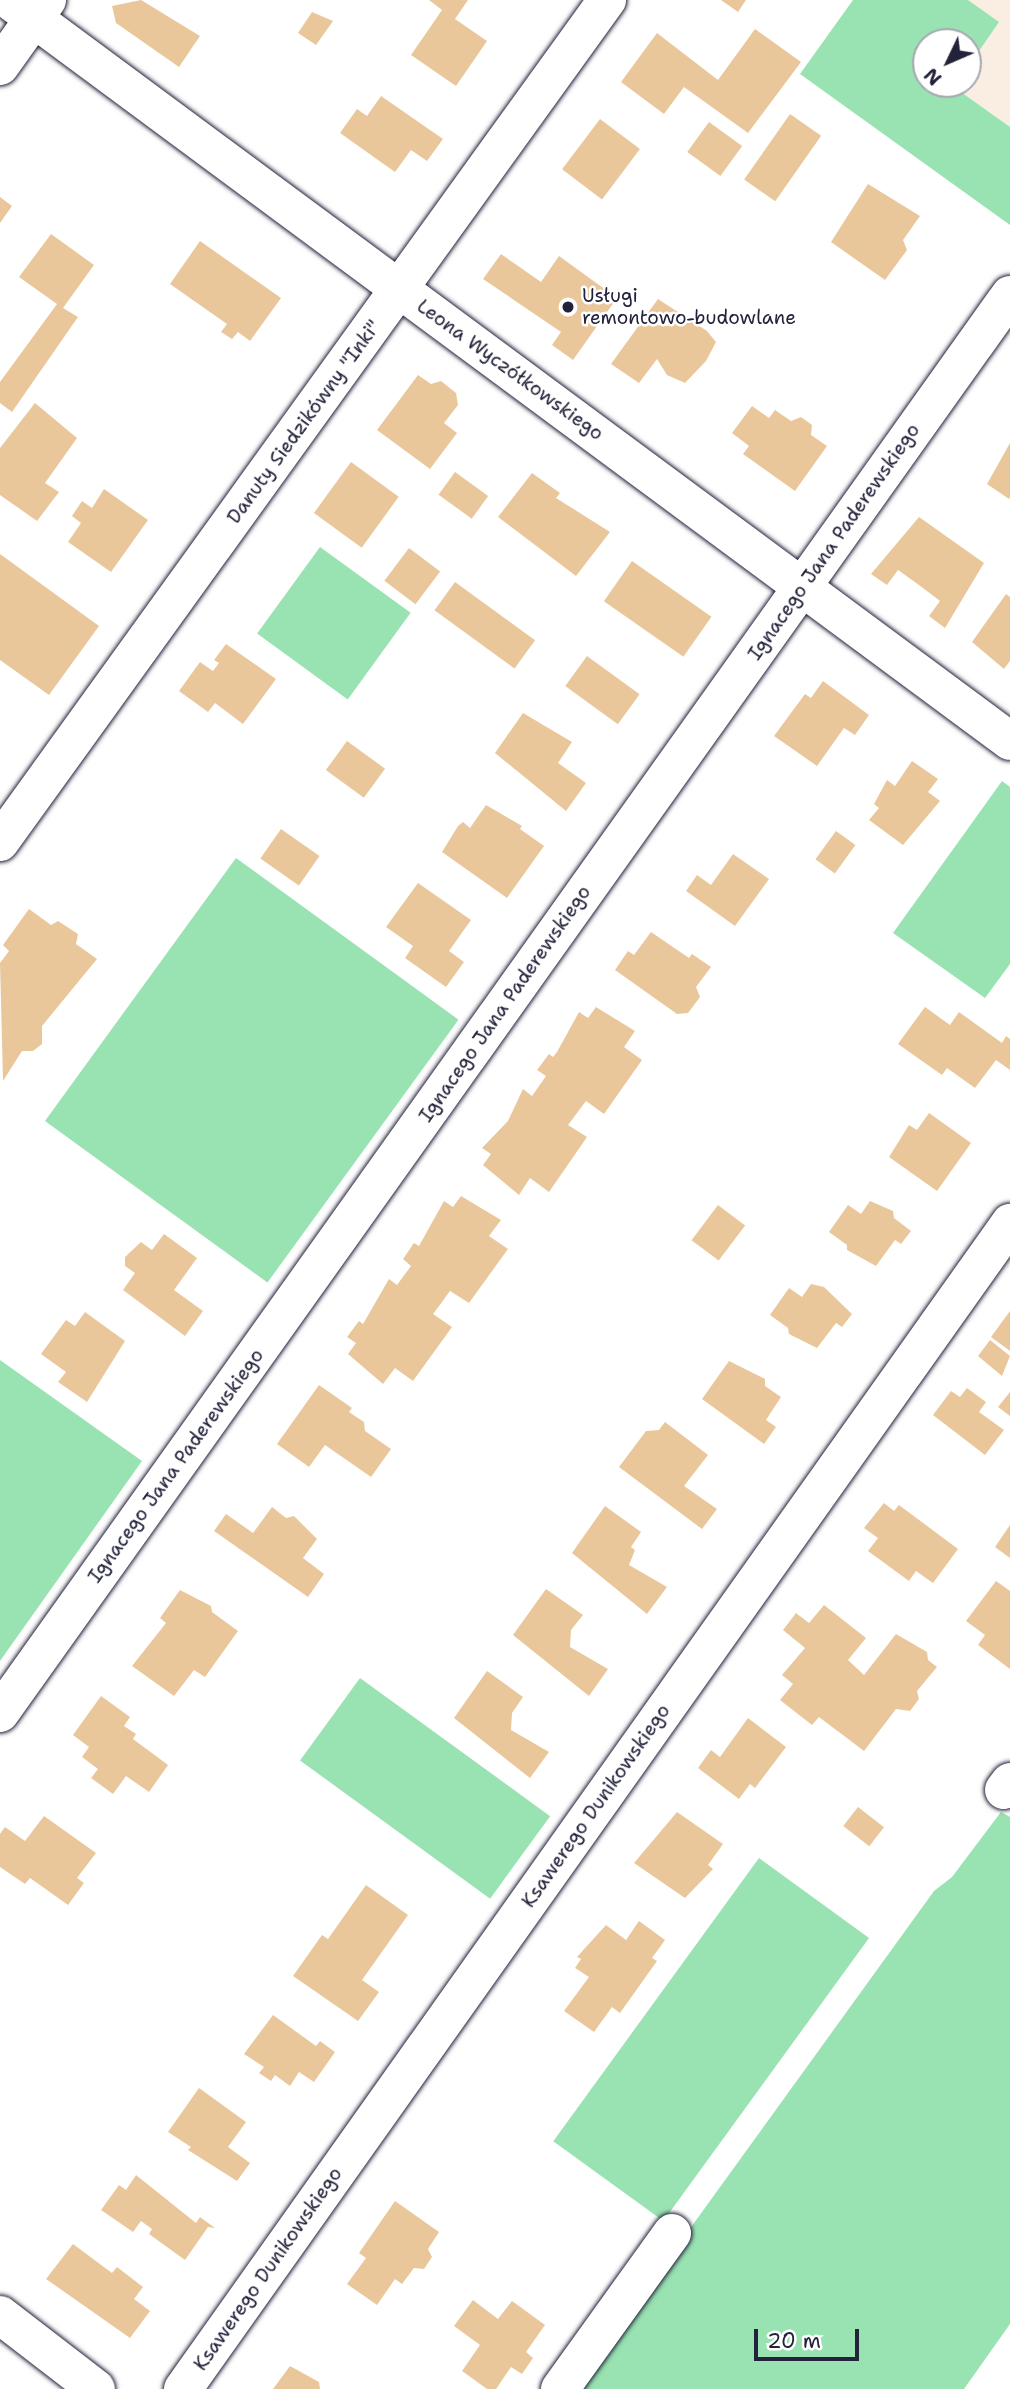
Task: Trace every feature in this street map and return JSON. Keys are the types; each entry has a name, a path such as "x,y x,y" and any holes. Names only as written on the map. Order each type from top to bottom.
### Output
{"street":[{"name":"Danuty Siedzikówny \"Inki\"","path":"0,842 607,0"},
{"name":"Leona Wyczółkowskiego","path":"30,6 400,289 1010,741"},
{"path":"0,66 30,6"},
{"name":"Ignacego Jana Paderewskiego","path":"0,1713 1010,295"},
{"name":"Ksawerego Dunikowskiego","path":"183,2389 1010,1223"},
{"path":"560,2389 672,2233"},
{"path":"0,2315 96,2389"}],"shaded area":[{"path":"968,0 1010,0 1010,127 969,98 982,98 982,47 999,22"}],"green space":[{"path":"853,0 968,0 999,22 982,47 982,28 912,28 912,98 969,98 1010,127 1010,225 800,74"},
{"path":"320,547 411,613 348,699 257,634"},
{"path":"1002,781 1010,787 1010,964 985,998 893,933"},
{"path":"236,858 458,1020 267,1283 45,1121"},
{"path":"0,1360 142,1461 0,1661"},
{"path":"360,1678 550,1816 490,1899 300,1761"},
{"path":"1001,1812 1010,1817 1010,2324 964,2389 574,2389 934,1891 952,1877"},
{"path":"759,1858 869,1938 663,2221 553,2141"}],"building":[{"path":"141,0 200,36 179,67 116,23 112,6"},
{"path":"429,0 468,0 455,19 487,41 456,86 411,55 442,10"},
{"path":"721,0 746,0 738,12"},
{"path":"312,12 333,21 316,45 298,33"},
{"path":"755,29 801,62 748,133 684,87 664,114 621,82 657,33 718,80"},
{"path":"381,96 443,139 427,161 411,150 395,172 340,133 357,109 367,116"},
{"path":"790,114 821,136 775,201 744,180"},
{"path":"600,119 640,149 602,199 562,169"},
{"path":"709,122 742,146 720,176 687,152"},
{"path":"868,184 920,216 903,240 907,250 885,280 831,242"},
{"path":"0,197 12,206 0,223"},
{"path":"51,234 94,265 63,308 78,317 12,412 0,403 0,382 57,304 19,277"},
{"path":"200,241 281,298 250,341 238,332 232,339 221,332 227,324 170,284"},
{"name":"Usługi remontowo-budowlane","path":"501,254 541,282 559,256 617,298 573,360 552,345 561,332 483,279"},
{"path":"658,299 707,331 716,342 706,361 685,383 667,375 657,359 639,383 611,364"},
{"path":"418,375 431,384 441,381 456,393 458,405 444,423 457,433 430,469 377,430"},
{"path":"35,403 77,438 45,483 59,492 37,521 0,495 0,448"},
{"path":"752,406 769,418 775,410 791,421 801,417 812,425 811,435 827,446 795,491 743,454 749,446 732,433"},
{"path":"1010,443 1010,497 1009,499 987,484"},
{"path":"351,462 399,497 362,548 314,513"},
{"path":"455,472 488,496 472,519 439,495"},
{"path":"532,473 560,493 556,498 610,532 576,576 498,517"},
{"path":"104,489 148,520 111,572 68,542 81,523 72,516 82,501 92,508"},
{"path":"919,517 984,563 945,628 929,616 940,601 919,585 898,570 887,585 871,574"},
{"path":"409,548 440,571 415,604 384,581"},
{"path":"0,554 99,626 49,695 0,660"},
{"path":"632,561 711,617 683,657 604,601"},
{"path":"455,582 535,640 515,669 434,610"},
{"path":"1006,594 1010,597 1010,661 1004,669 972,642"},
{"path":"226,644 276,679 243,724 215,703 208,712 179,691 200,662 213,671 219,663 214,660"},
{"path":"587,656 640,694 618,724 565,686"},
{"path":"823,681 869,715 855,735 844,728 817,766 774,736 805,694 811,698"},
{"path":"523,713 572,742 558,763 586,783 566,811 495,753"},
{"path":"347,741 385,769 364,798 326,770"},
{"path":"912,761 938,779 928,792 940,801 903,845 869,820 879,808 874,804 887,780 895,786"},
{"path":"486,805 522,826 520,829 544,846 507,898 442,852 458,826 463,822 470,828"},
{"path":"281,829 320,856 299,885 260,858"},
{"path":"836,831 855,845 835,873 815,859"},
{"path":"733,854 769,879 735,926 686,891 697,875 711,885"},
{"path":"418,883 471,920 449,951 464,962 446,987 405,958 413,946 386,927"},
{"path":"29,909 51,925 58,921 78,934 76,944 97,959 42,1026 42,1044 33,1051 22,1051 3,1081 0,963 9,951 3,945"},
{"path":"651,932 689,958 692,954 711,967 696,987 700,997 688,1013 677,1014 615,970 628,951 634,955"},
{"path":"596,1007 635,1031 624,1047 642,1060 604,1114 586,1101 568,1125 587,1137 549,1192 530,1178 519,1195 483,1165 491,1154 482,1148 508,1121 523,1089 532,1096 546,1076 537,1070 549,1054 553,1057 557,1052 579,1012 588,1018"},
{"path":"925,1007 950,1025 959,1012 1002,1043 1006,1036 1010,1039 1010,1070 996,1060 975,1088 947,1068 942,1075 898,1044"},
{"path":"929,1113 971,1143 937,1191 889,1157 909,1125 917,1130"},
{"path":"461,1196 501,1220 489,1236 508,1249 469,1303 450,1291 433,1314 452,1327 413,1381 395,1368 383,1384 348,1354 356,1343 347,1337 359,1321 363,1324 389,1279 397,1285 411,1266 403,1259 414,1243 419,1246 444,1201 453,1207"},
{"path":"870,1201 893,1211 894,1218 911,1231 901,1244 895,1240 876,1266 847,1250 847,1245 829,1232 848,1205 861,1214"},
{"path":"718,1205 745,1225 719,1261 692,1240"},
{"path":"164,1234 197,1258 174,1290 203,1311 185,1336 123,1290 135,1273 125,1266 125,1257 141,1242 152,1250"},
{"path":"811,1284 824,1287 852,1314 842,1327 836,1323 817,1348 789,1334 788,1328 770,1315 789,1288 802,1297"},
{"path":"1010,1311 1010,1351 991,1337"},
{"path":"85,1312 125,1341 87,1402 58,1382 66,1372 41,1354 66,1320 75,1326"},
{"path":"990,1340 1010,1356 1002,1376 978,1356"},
{"path":"729,1361 765,1379 765,1386 781,1397 766,1420 776,1427 764,1444 702,1399"},
{"path":"319,1385 352,1408 349,1412 364,1422 365,1431 391,1449 371,1477 325,1445 309,1467 277,1444"},
{"path":"967,1388 986,1402 979,1412 1004,1430 985,1455 933,1415 951,1391 960,1397"},
{"path":"1010,1392 1010,1416 998,1407"},
{"path":"665,1422 708,1455 684,1486 717,1509 702,1529 619,1467 646,1431 659,1430"},
{"path":"884,1503 894,1511 899,1505 958,1549 933,1583 916,1571 909,1581 868,1551 878,1538 864,1528"},
{"path":"605,1506 641,1532 631,1547 635,1550 629,1565 667,1587 647,1614 572,1553"},
{"path":"272,1507 286,1518 294,1516 317,1539 303,1558 324,1574 308,1597 214,1531 226,1514 253,1533"},
{"path":"1010,1525 1010,1558 995,1547"},
{"path":"996,1581 1010,1591 1010,1669 978,1645 985,1635 966,1621"},
{"path":"546,1589 583,1615 571,1630 570,1647 608,1669 589,1696 513,1635"},
{"path":"180,1590 211,1606 212,1612 238,1631 205,1677 194,1670 174,1696 132,1666 166,1623 160,1618"},
{"path":"824,1605 866,1638 848,1660 864,1675 896,1634 927,1652 928,1660 937,1667 917,1691 919,1699 910,1711 896,1709 864,1751 819,1717 812,1725 780,1700 793,1684 782,1675 805,1648 783,1630 796,1613 809,1623"},
{"path":"487,1671 523,1697 512,1713 511,1730 549,1752 530,1778 454,1718"},
{"path":"101,1696 130,1717 124,1726 136,1734 133,1739 168,1765 149,1792 126,1776 113,1794 91,1778 98,1769 82,1757 89,1747 73,1735"},
{"path":"748,1718 786,1747 755,1788 750,1784 739,1799 698,1768 711,1750 720,1757"},
{"path":"858,1807 884,1827 869,1846 843,1826"},
{"path":"677,1812 723,1844 708,1865 713,1869 685,1898 634,1863"},
{"path":"44,1816 96,1853 77,1878 84,1883 68,1905 30,1878 25,1884 0,1867 0,1834 5,1827 25,1841"},
{"path":"366,1885 408,1915 362,1980 379,1992 358,2021 293,1976 322,1935 328,1939"},
{"path":"639,1921 665,1940 652,1958 657,1961 620,2013 612,2007 594,2032 564,2011 589,1977 575,1968 581,1959 577,1957 606,1925 626,1940"},
{"path":"273,2015 316,2046 320,2041 335,2052 314,2082 299,2072 290,2086 275,2075 271,2081 259,2073 264,2067 244,2054"},
{"path":"199,2088 246,2122 228,2147 250,2163 237,2181 188,2150 191,2147 168,2132"},
{"path":"136,2175 196,2223 200,2217 215,2228 208,2227 185,2260 149,2234 152,2229 141,2221 133,2232 101,2210 119,2185 126,2190"},
{"path":"395,2201 439,2232 428,2249 432,2257 424,2269 414,2268 402,2284 395,2279 377,2305 347,2284 366,2258 359,2253"},
{"path":"73,2244 112,2273 117,2267 143,2287 134,2299 150,2311 130,2338 46,2279"},
{"path":"473,2300 498,2319 512,2301 545,2325 526,2352 533,2358 522,2374 511,2367 496,2389 487,2389 462,2371 480,2345 454,2326"},
{"path":"290,2366 319,2382 320,2389 273,2389"}],"place":[{"name":"Usługi remontowo-budowlane","path":"568,307"}]}
